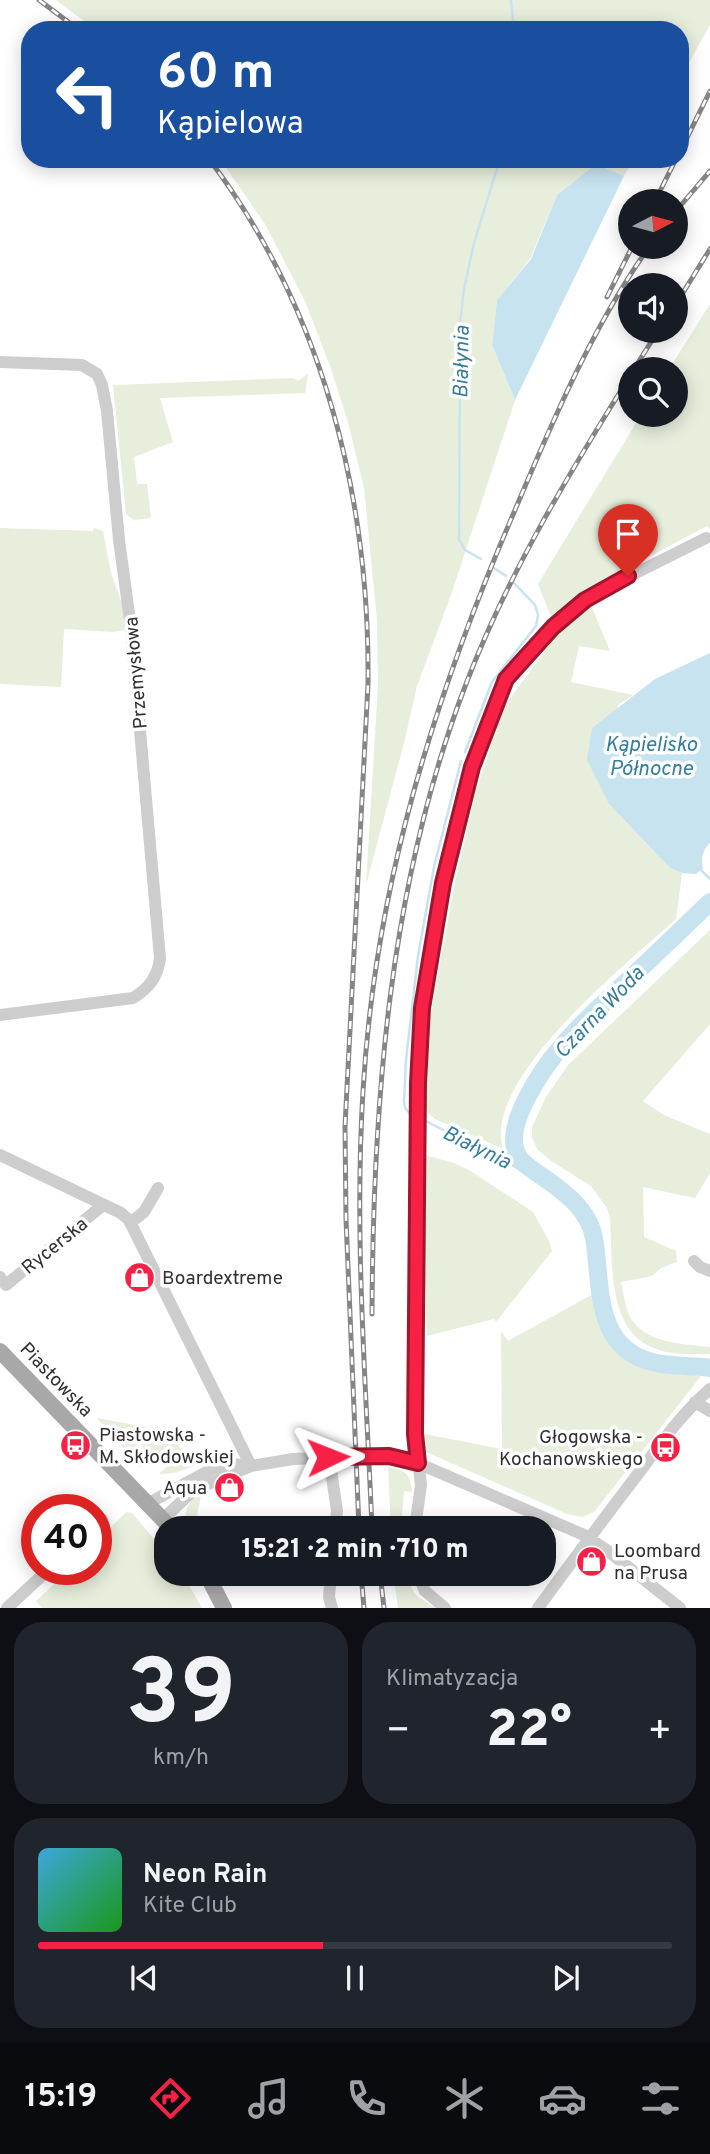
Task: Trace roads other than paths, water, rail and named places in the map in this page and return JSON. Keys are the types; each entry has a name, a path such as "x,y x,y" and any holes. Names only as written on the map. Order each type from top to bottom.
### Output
{"main road":[{"name":"Piastowska","path":"0,1351 161,1516"},
{"path":"213,1586 224,1608"}],"street":[{"name":"Przemysłowa","path":"0,362 74,364 88,368 99,377 107,411 131,628 160,958 158,971 149,986 127,1000 0,1014"},
{"path":"417,1516 421,1486 415,1434 416,1108 422,1008 443,883 472,767 506,679 553,627 585,600 706,538"},
{"path":"0,1154 124,1214 251,1466"},
{"path":"130,1223 144,1212 158,1188"},
{"name":"Rycerska","path":"3,1281 103,1205"},
{"path":"694,1261 699,1267 710,1271"},
{"path":"538,1608 588,1538 695,1402 708,1391"},
{"path":"695,1402 710,1411"},
{"path":"174,1516 194,1490 251,1466 293,1459 389,1456 418,1463 588,1538 680,1608"},
{"path":"328,1457 336,1516"},
{"path":"149,1503 212,1469 231,1464 251,1466"},
{"path":"7,1608 32,1585"},
{"path":"330,1586 332,1608"},
{"path":"423,1586 445,1608"}],"water":[{"path":"591,168 605,168 624,176 515,400 492,345 497,300 531,259 557,195"},
{"name":"Kąpielisko Północne","path":"710,653 710,843 703,854 703,868 696,874 682,873 670,868 609,804 587,760 592,728 655,679"}],"waterway":[{"name":"Białynia","path":"511,0 513,21"},
{"name":"Białynia","path":"481,559 465,550 459,539 460,324 474,243 497,168"},
{"name":"Białynia","path":"494,568 506,576"},
{"name":"Białynia","path":"465,752 492,682 536,626 538,615 535,605 514,583"},
{"name":"Białynia","path":"410,1114 404,1101 406,1060 418,956 434,867 461,761"},
{"path":"701,870 710,879"},
{"name":"Czarna Woda","path":"710,902 562,1046 527,1097 515,1128 514,1142 522,1161 566,1194 587,1218 594,1238 604,1312 619,1343 633,1354 652,1362 710,1368"},
{"name":"Białynia","path":"420,1118 517,1168 529,1168"}],"railway":[{"path":"39,0 67,21"},
{"path":"689,134 710,91"},
{"path":"215,168 249,217 282,278 310,342 332,408 349,476 360,544 368,684 345,1126 346,1219 358,1516"},
{"path":"661,189 672,168"},
{"path":"688,197 710,171"},
{"path":"688,285 710,249"},
{"path":"607,297 626,259"},
{"path":"371,1516 362,1310 361,1146 370,1015 380,940 395,866 434,722 486,580 575,374 641,259"},
{"path":"642,357 650,343"},
{"path":"372,1314 376,1154 382,1074 390,995 419,837 440,760 466,684 501,603 540,526 618,395"},
{"path":"362,1586 364,1608"},
{"path":"381,1586 384,1608"}],"place":[{"name":"Boardextreme","path":"139,1277"},
{"name":"Piastowska - M. Skłodowskiej","path":"76,1445"},
{"name":"Głogowska - Kochanowskiego","path":"666,1447"},
{"name":"Aqua","path":"230,1487"},
{"name":"Loombard na Prusa","path":"591,1561"}]}
